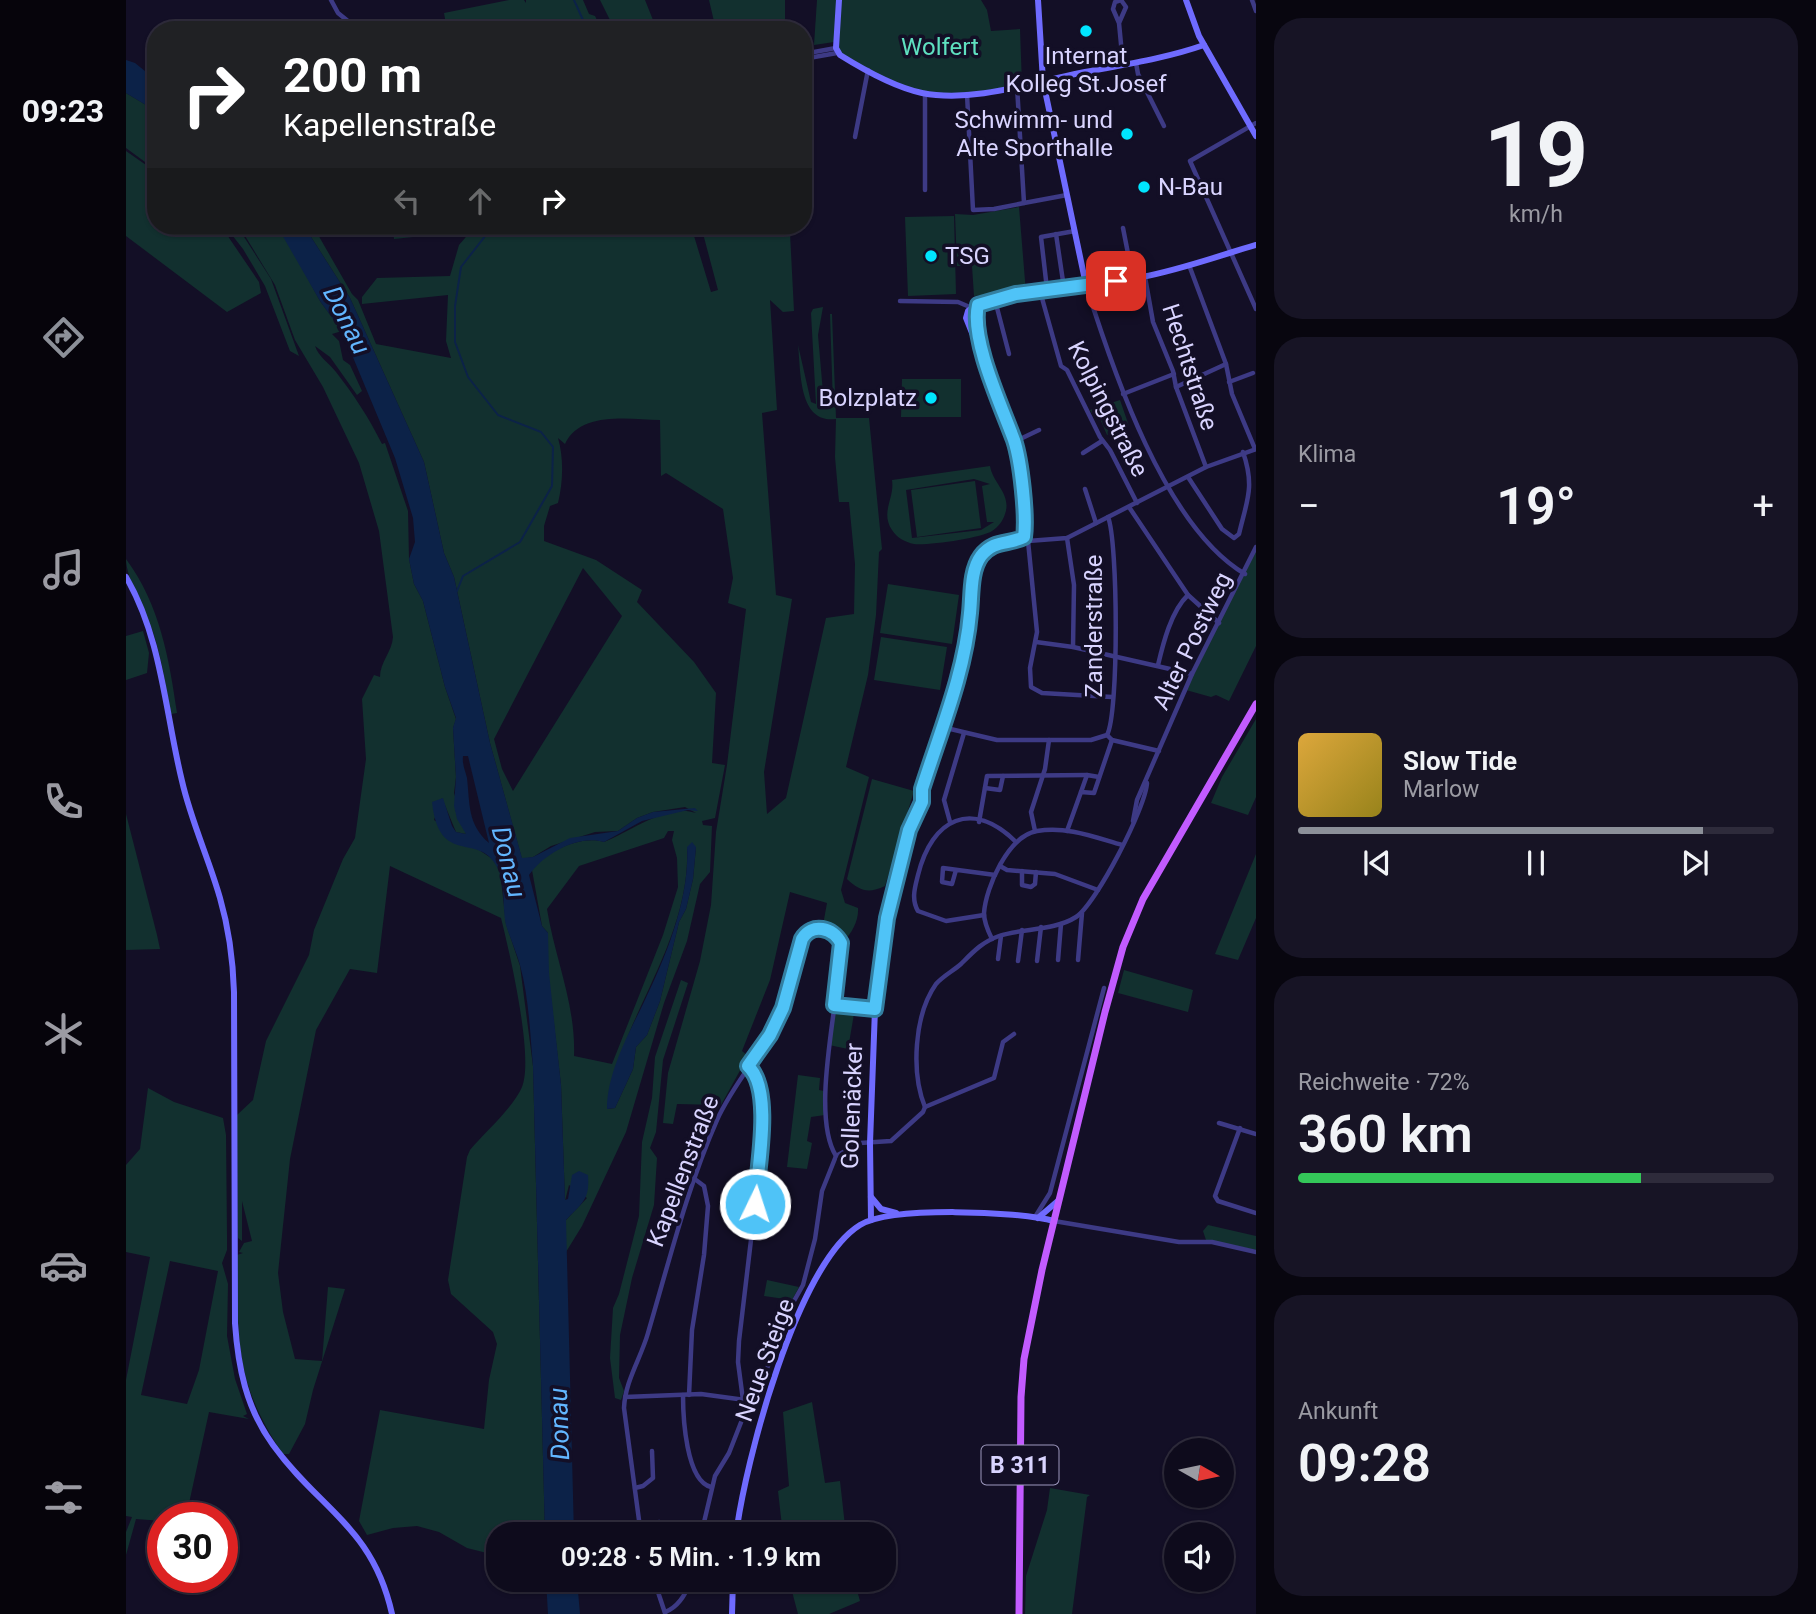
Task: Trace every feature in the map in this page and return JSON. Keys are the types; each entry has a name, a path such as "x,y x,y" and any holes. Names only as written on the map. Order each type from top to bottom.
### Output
{"main road":[{"name":"B 311","path":"1019,1614 1022,1379 1030,1326 1105,1012 1126,938 1159,870 1256,704"}],"street":[{"path":"331,0 338,13 348,21"},
{"path":"837,50 839,0"},
{"path":"1038,0 1043,81 1086,285 1123,394 1189,520 1212,550 1226,563 1245,574"},
{"path":"1119,23 1126,7 1121,0 1115,2 1113,9 1119,23 1123,65"},
{"path":"1252,0 1256,11"},
{"path":"1189,2 1204,45 1253,124 1256,136"},
{"path":"812,55 837,50 868,71 905,89 925,94 967,94 1136,63 1204,45"},
{"path":"1136,63 1138,74 1164,126"},
{"path":"855,137 868,71"},
{"path":"1017,85 1024,203"},
{"path":"925,94 925,190"},
{"path":"967,94 973,210 994,209 1067,195"},
{"path":"1253,124 1190,161 1256,309"},
{"path":"1123,228 1133,279"},
{"path":"1064,288 1056,234 1075,231"},
{"name":"Kolpingstraße","path":"1056,234 1041,237 1044,290 1061,366 1067,370 1136,503"},
{"path":"1112,697 1034,691 1030,675 1036,642 1020,470 1014,442 967,324 966,314 975,306 995,300 1044,290 1145,277 1256,245"},
{"path":"1026,539 1068,538 1206,467 1256,449 1229,383 1226,364 1189,264"},
{"name":"Hechtstraße","path":"1145,277 1153,322 1206,467"},
{"path":"995,300 1009,354"},
{"path":"900,301 958,302 975,306"},
{"path":"1176,387 1226,364"},
{"path":"1229,383 1253,373"},
{"path":"1123,394 1174,374"},
{"path":"1014,442 1039,430"},
{"path":"1083,453 1102,441"},
{"path":"1188,477 1222,529 1234,538 1238,534 1251,486 1251,473 1243,452"},
{"path":"1085,489 1096,523"},
{"path":"1129,507 1188,595 1219,623"},
{"name":"Zanderstraße","path":"1107,735 1111,722 1114,656 1112,544 1108,517"},
{"path":"1068,538 1074,585 1073,647"},
{"name":"Gollenäcker","path":"872,1220 870,1143 875,1009 887,918 909,830 965,648 977,563 993,545 1026,539"},
{"name":"Alter Postweg","path":"1082,912 1098,890 1141,811 1147,783 1192,674 1245,574 1256,547"},
{"path":"126,577 144,614 153,642 182,783 220,897 231,946 234,1005 235,1323 241,1377 271,1443 365,1546 385,1587 392,1614"},
{"path":"1158,666 1172,622 1182,601 1188,595"},
{"path":"1036,642 1073,647 1192,674"},
{"path":"942,727 998,740 1096,740 1107,735 1112,740 1159,751"},
{"path":"950,822 944,800 964,733"},
{"path":"1035,831 1031,812 1043,776 1048,740"},
{"path":"1081,792 1094,793 1112,740"},
{"path":"1067,831 1087,775"},
{"path":"979,822 987,776 1099,777"},
{"path":"985,788 1000,790 1003,776"},
{"path":"984,915 946,921 922,914 915,907 913,899 922,858 935,834 950,822 979,822 1002,830 1016,842"},
{"path":"992,939 984,915 995,875 1016,842 1035,831 1067,831 1083,832 1122,845"},
{"path":"1000,866 1007,870 1068,877 1098,890"},
{"path":"956,870 995,875"},
{"path":"1022,871 1022,885 1031,887 1035,884 1036,872"},
{"path":"925,1107 918,1076 919,1023 925,1004 940,980 978,947 992,939 1021,930 1062,924 1082,912"},
{"path":"1078,960 1082,912"},
{"path":"1058,960 1062,924"},
{"path":"1037,961 1041,927"},
{"name":"Kapellenstraße","path":"639,1522 628,1448 624,1397 645,1344 670,1254 717,1122 748,1066 778,1020 790,991 802,939 814,929 830,930 841,943 826,1101 830,1147 836,1156"},
{"path":"1018,961 1021,930"},
{"path":"998,958 1001,936"},
{"path":"1037,1218 1050,1193 1104,988"},
{"path":"834,1005 875,1009"},
{"path":"704,1522 711,1486 729,1453 746,1401 768,1366 781,1324 803,1283 822,1192 836,1156 850,1146 885,1143 897,1138 925,1107 994,1078 1003,1042 1014,1034"},
{"path":"746,1401 738,1362 739,1341 762,1111 760,1090 753,1071 748,1066"},
{"path":"1219,1123 1256,1133"},
{"path":"1240,1128 1214,1196 1218,1201 1256,1213"},
{"path":"696,1180 704,1186 708,1206 704,1255 691,1338 684,1420 698,1478 703,1485 711,1486"},
{"path":"870,1195 881,1209 905,1214"},
{"path":"1037,1218 1060,1198"},
{"name":"Neue Steige","path":"738,1522 746,1477 793,1325 830,1256 850,1233 872,1220 905,1214 995,1213 1054,1221"},
{"path":"1054,1221 1178,1242 1212,1242 1256,1252"},
{"path":"624,1397 710,1394 746,1401"},
{"path":"635,1488 653,1478 652,1451"},
{"path":"658,1592 665,1613 674,1608 685,1592"},
{"path":"732,1614 733,1592"}],"green space":[{"path":"509,0 524,0 526,3 526,0 583,0 589,14 595,16 598,21 445,21 444,13"},
{"path":"600,0 645,0 653,21 610,21"},
{"path":"709,0 785,0 785,21 714,21"},
{"path":"817,0 837,0 834,42 814,45"},
{"name":"Wolfert","path":"841,0 981,0 987,10 991,31 1020,29 1022,85 978,93 933,95 895,84 837,53"},
{"path":"126,93 147,106 147,163 126,148"},
{"path":"126,151 147,166 147,235 227,235 259,282 261,293 227,312 126,236"},
{"path":"1019,207 1026,293 974,296 972,266 957,266 955,214 973,215"},
{"name":"TSG","path":"954,216 956,294 908,296 905,217"},
{"path":"232,235 243,235 271,279 299,356 290,351 265,286"},
{"path":"244,235 284,235 320,301 342,331 332,334 339,341 343,360 350,365 362,391 357,395 330,357 315,346 316,350 355,398 382,444 385,443 408,511 409,559 414,584 423,601 456,719 453,728 456,777 454,793 466,834 456,832 442,798 434,820 494,860 500,871 506,924 520,966 533,1066 545,1522 486,1522 486,1553 467,1548 439,1532 417,1526 393,1528 367,1535 359,1521 380,1410 484,1429 489,1380 497,1344 493,1332 451,1294 448,1280 467,1157 470,1150 518,1095 525,1073 523,1030 501,918 390,866 377,973 350,969 316,1030 290,1159 278,1273 283,1312 295,1359 322,1361 328,1287 345,1289 305,1424 289,1454 283,1454 255,1404 242,1359 237,1255 243,1253 239,1252 244,1243 252,1241 242,1201 242,1241 238,1238 237,1115 253,1100 266,1041 309,955 314,930 343,859 355,838 366,759 362,699 374,675 380,677 393,637 379,531 359,463 323,387 295,340 275,285"},
{"path":"310,235 318,235 358,300 376,344 451,358 446,341 448,295 362,304 362,297 377,278 450,276 459,245 468,235 694,235 711,292 718,290 703,235 790,235 794,311 783,312 770,300 777,410 762,413 776,595 792,599 764,772 767,814 786,798 826,618 854,614 855,564 849,502 839,502 835,457 836,419 824,418 814,413 808,405 801,381 798,345 811,402 816,404 811,313 813,309 823,307 818,335 824,404 833,405 832,314 836,418 869,418 882,549 879,552 876,615 868,675 846,767 869,777 841,890 845,903 858,908 856,922 844,941 835,929 823,925 827,903 790,892 770,980 742,1051 748,1056 721,1105 677,1104 673,1124 663,1123 668,1073 700,961 711,905 716,832 746,609 728,603 733,578 723,509 666,473 661,476 660,420 606,419 582,426 572,433 565,444 558,438 562,462 561,487 558,503 550,506 544,526 544,541 596,560 642,590 637,602 694,662 716,693 712,763 725,765 715,818 702,821 703,825 712,826 710,872 700,884 687,941 664,1003 626,1132 582,1226 566,1252 566,1220 587,1198 569,1185 565,1201 561,1085 547,963 548,933 542,926 532,870 546,857 565,846 585,841 604,842 661,815 685,811 696,813 685,807 653,812 637,818 618,831 595,832 551,846 533,857 522,859 490,743 454,577 444,553 424,462 350,298","holes":["583,568 622,616 513,791 502,769 494,739","668,831 674,831 672,840 677,858 678,887 663,935 612,1064 574,1056 572,1019 547,909 579,866 664,838","687,847 696,847 693,879 686,909 679,922 660,1001 647,1035 636,1047 633,1069 615,1108 607,1109 628,1036 678,917 687,871"]},
{"path":"394,235 432,235 394,239"},
{"name":"Bolzplatz","path":"902,379 961,379 961,417 901,417"},
{"path":"1120,400 1129,426 1107,435 1101,421 1095,419 1090,410"},
{"path":"990,466 1006,501 1005,514 998,526 986,534 941,543 911,543 896,535 887,517 892,480","holes":["974,479 990,484 982,486 987,522 994,522 981,530 912,538 906,490"]},
{"path":"975,481 981,528 917,537 911,490"},
{"path":"1256,547 1256,646 1229,701 1216,695 1211,697 1186,690"},
{"path":"126,559 155,613 166,652 177,713 171,714 156,642 129,576"},
{"path":"888,584 959,595 952,644 880,633"},
{"path":"143,631 149,653 147,673 126,680 126,636"},
{"path":"881,637 947,647 940,690 874,680"},
{"path":"1256,719 1256,797 1248,815 1211,803 1222,777"},
{"path":"872,779 914,791 885,886 869,890 860,889 847,879"},
{"path":"126,814 157,935 160,949 126,950"},
{"path":"1256,854 1256,918 1238,960 1215,954"},
{"path":"1124,970 1193,990 1188,1012 1118,993"},
{"path":"681,980 688,983 663,1060 656,1132 650,1148 657,1158 654,1205 632,1278 620,1335 619,1378 624,1391 621,1400 615,1398 610,1358 613,1308 639,1216 642,1142 652,1098 655,1057"},
{"path":"834,1005 855,1008 848,1049 829,1045"},
{"path":"798,1075 820,1078 819,1090 824,1091 825,1115 811,1117 807,1141 812,1143 807,1169 787,1167"},
{"path":"148,1088 174,1102 223,1118 226,1135 227,1250 222,1263 228,1284 227,1336 235,1379 247,1414 243,1416 249,1419 209,1412 189,1502 147,1502 147,1520 136,1519 126,1555 126,1532 132,1517 126,1516 126,1380 150,1257 126,1252 126,1165 140,1149","holes":["170,1261 218,1271 199,1370 187,1404 141,1395"]},
{"path":"1208,1225 1256,1236 1256,1250 1206,1240 1203,1231"},
{"path":"767,1280 799,1287 792,1300 764,1296"},
{"path":"812,1402 825,1483 840,1481 845,1522 782,1522 778,1491 789,1486 783,1412"},
{"path":"1050,1488 1090,1495 1087,1497 1072,1614 1025,1614 1026,1576 1047,1510"},
{"path":"792,1592 857,1592 860,1601 829,1614 798,1614"}],"water":[{"path":"126,60 147,73 147,106 126,93"},
{"name":"Donau","path":"282,235 310,235 350,298 424,462 444,553 454,577 490,743 522,858 533,857 570,838 618,831 637,818 653,812 695,808 698,811 688,810 642,821 604,842 594,840 573,843 552,853 529,875 542,926 548,933 549,973 561,1085 565,1200 568,1199 572,1175 579,1171 588,1175 586,1196 566,1220 574,1522 545,1522 533,1066 523,977 506,925 502,880 497,867 480,851 451,842 443,835 436,822 432,802 443,798 452,826 456,832 466,834 457,819 454,806 456,777 453,728 456,718 445,687 423,601 414,584 409,559 415,542 413,518 395,458 342,331 320,301","holes":["463,756 468,756 489,843 482,836 471,813"]},
{"path":"692,842 696,847 693,879 686,909 679,922 660,1001 647,1035 636,1047 633,1069 615,1108 607,1109 611,1082 620,1054 675,927 685,886 687,847"},
{"path":"547,1592 578,1592 580,1614 548,1614"}],"waterway":[{"path":"574,0 583,21"},
{"path":"457,591 463,576 520,542 552,486 553,447 541,432 498,415 468,377 455,342 455,306 461,267 486,235"}],"place":[{"name":"Internat Kolleg St.Josef","path":"1086,31"},
{"name":"Schwimm- und Alte Sporthalle","path":"1127,134"},
{"name":"N-Bau","path":"1144,187"},
{"name":"TSG","path":"931,256"},
{"name":"Bolzplatz","path":"931,398"}],"route":[{"path":"755,1204 762,1100 757,1080 748,1066 770,1035 783,1008 791,988 802,939 809,931 830,930 841,943 834,1005 875,1009 882,947 897,872 909,830 917,818 922,802 922,789 961,664 977,563 993,545 1024,537 1018,456 993,390 976,317 978,305 1016,294 1116,281"}]}
